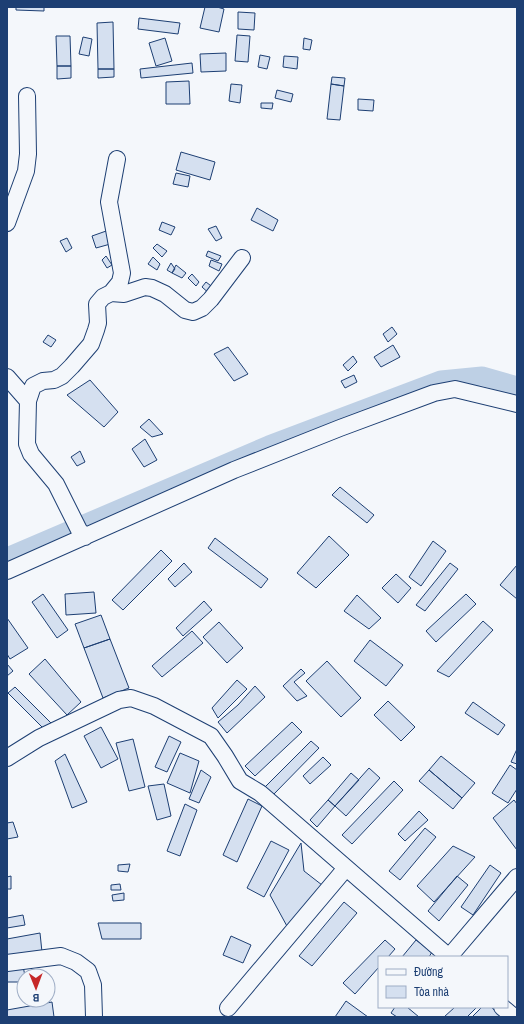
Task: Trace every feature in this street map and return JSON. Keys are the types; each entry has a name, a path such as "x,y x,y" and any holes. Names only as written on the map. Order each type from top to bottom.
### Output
{"street":[{"path":"7,223 27,166 27,96"},
{"path":"82,533 56,484 31,454 27,444 28,401 33,386 62,376 91,344 98,323 97,304 103,297 111,293 120,282 122,273 109,202 116,159"},
{"path":"111,293 124,294 145,287 152,288 165,294 185,310 193,312 202,308 212,299 242,258"},
{"path":"7,377 28,401"},
{"path":"7,571 82,533 234,470 434,393 455,389 517,404"},
{"path":"7,758 39,738 119,700 131,698 154,706 211,736 240,781 260,793 448,956"},
{"path":"228,1008 346,868"},
{"path":"450,956 517,877"},
{"path":"7,963 61,956 76,962 88,971 93,985 94,1017"},
{"path":"503,1008 514,1017"}],"building":[{"path":"16,7 44,7 44,11 16,10"},
{"path":"205,7 217,7 224,9 219,32 200,28"},
{"path":"238,12 255,13 254,30 238,29"},
{"path":"139,18 180,23 178,34 138,29"},
{"path":"113,22 114,69 98,69 97,23"},
{"path":"237,35 250,36 248,62 235,61"},
{"path":"56,36 70,36 71,66 57,66"},
{"path":"83,37 92,39 89,56 79,54"},
{"path":"165,38 172,61 156,66 149,43"},
{"path":"304,38 312,40 310,50 303,49"},
{"path":"226,53 226,71 201,72 200,54"},
{"path":"260,55 270,57 267,69 258,67"},
{"path":"284,56 298,57 297,69 283,67"},
{"path":"192,63 193,73 141,78 140,69"},
{"path":"57,66 71,66 71,78 57,79"},
{"path":"98,69 114,69 114,77 98,78"},
{"path":"332,77 345,78 344,86 331,84"},
{"path":"189,81 190,104 166,104 166,82"},
{"path":"231,84 242,85 240,103 229,101"},
{"path":"331,84 344,86 340,120 327,119"},
{"path":"277,90 293,94 291,102 275,98"},
{"path":"358,99 374,100 373,111 358,110"},
{"path":"261,103 273,103 272,109 261,108"},
{"path":"181,152 215,162 210,180 176,170"},
{"path":"176,173 190,176 188,187 173,184"},
{"path":"257,208 278,220 273,231 251,220"},
{"path":"162,222 175,227 171,235 159,230"},
{"path":"216,226 222,238 216,241 208,229"},
{"path":"109,230 114,243 96,248 92,236"},
{"path":"67,238 72,248 66,252 60,241"},
{"path":"157,244 167,251 162,257 153,248"},
{"path":"208,251 221,256 218,261 206,256"},
{"path":"106,256 112,265 107,268 102,260"},
{"path":"153,257 160,264 157,270 148,264"},
{"path":"211,260 222,264 219,271 209,266"},
{"path":"171,263 175,269 172,273 167,270"},
{"path":"176,265 186,273 182,278 172,273"},
{"path":"192,274 199,282 196,286 188,278"},
{"path":"206,282 215,289 211,295 202,287"},
{"path":"392,327 397,334 388,342 383,334"},
{"path":"48,335 56,340 51,347 43,342"},
{"path":"393,345 400,357 381,367 374,357"},
{"path":"228,347 248,374 234,381 214,354"},
{"path":"353,356 357,362 348,371 343,365"},
{"path":"354,375 357,382 345,388 341,381"},
{"path":"90,380 118,412 104,427 67,395"},
{"path":"149,419 163,434 152,437 140,427"},
{"path":"145,439 157,460 144,467 132,449"},
{"path":"80,451 85,462 77,466 71,457"},
{"path":"340,487 374,515 367,523 332,495"},
{"path":"329,536 349,555 316,588 297,573"},
{"path":"215,538 268,579 261,588 208,548"},
{"path":"433,541 446,551 421,586 409,577"},
{"path":"161,550 172,561 123,610 112,600"},
{"path":"184,563 192,572 175,587 168,579"},
{"path":"450,563 458,569 425,611 416,605"},
{"path":"517,565 517,599 500,585"},
{"path":"396,574 411,588 398,603 382,588"},
{"path":"94,592 96,613 66,615 65,594"},
{"path":"43,594 68,630 57,638 32,602"},
{"path":"466,594 476,604 436,642 426,631"},
{"path":"357,595 381,618 369,629 344,611"},
{"path":"204,601 212,610 183,636 176,628"},
{"path":"101,615 110,639 84,648 75,624"},
{"path":"7,618 28,648 10,659 7,654"},
{"path":"483,621 493,630 449,677 437,671"},
{"path":"219,622 243,648 227,663 203,637"},
{"path":"192,631 203,643 162,677 152,666"},
{"path":"110,639 129,688 103,698 84,648"},
{"path":"370,640 403,665 386,686 354,661"},
{"path":"45,659 81,702 67,715 29,674"},
{"path":"327,661 361,698 341,717 306,681"},
{"path":"7,664 13,671 7,676"},
{"path":"301,669 305,673 294,682 307,696 297,701 283,686"},
{"path":"237,680 247,689 218,718 212,708"},
{"path":"255,686 265,697 227,733 218,722 238,705"},
{"path":"15,687 52,724 45,730 8,693"},
{"path":"388,701 415,727 401,741 374,715"},
{"path":"473,702 505,725 498,735 465,713"},
{"path":"292,722 302,732 255,776 245,766"},
{"path":"101,727 118,759 101,768 84,736"},
{"path":"169,736 181,742 167,772 155,767"},
{"path":"133,739 145,787 129,791 116,743"},
{"path":"311,741 319,748 273,795 265,787"},
{"path":"517,749 517,764 511,762"},
{"path":"180,753 199,761 190,793 167,783"},
{"path":"65,754 87,802 72,808 55,761"},
{"path":"441,756 475,783 462,798 429,770"},
{"path":"323,757 331,765 310,784 303,776"},
{"path":"510,765 517,770 517,789 508,803 492,793"},
{"path":"369,768 380,778 346,816 335,806"},
{"path":"201,770 211,777 199,803 189,799"},
{"path":"429,770 462,798 453,809 419,781"},
{"path":"351,773 359,780 335,806 328,800"},
{"path":"394,781 403,790 352,844 342,835"},
{"path":"164,784 171,816 157,820 148,786"},
{"path":"248,799 262,806 237,862 223,855"},
{"path":"328,800 335,806 317,827 310,820"},
{"path":"514,800 517,804 517,850 493,818"},
{"path":"185,804 197,810 180,856 167,851"},
{"path":"419,811 428,820 405,841 398,834"},
{"path":"13,822 18,837 7,839 7,823"},
{"path":"425,828 436,837 400,880 389,871"},
{"path":"271,841 289,850 264,897 247,888"},
{"path":"301,843 304,871 322,885 288,928 270,895"},
{"path":"453,846 475,857 434,902 417,886"},
{"path":"130,864 128,872 118,871 118,865"},
{"path":"490,865 501,873 473,915 461,907"},
{"path":"11,876 11,889 7,889 7,877"},
{"path":"457,876 468,885 439,921 428,911"},
{"path":"120,884 121,890 111,890 111,885"},
{"path":"124,893 124,900 113,901 112,895"},
{"path":"344,902 357,913 312,966 299,956"},
{"path":"23,915 25,925 7,928 7,918"},
{"path":"98,923 141,923 141,939 102,939"},
{"path":"40,933 42,952 7,956 7,939"},
{"path":"231,936 251,945 243,963 223,955"},
{"path":"385,940 395,949 389,956 378,956 378,968 355,994 343,983"},
{"path":"416,940 432,952 430,956 403,956"},
{"path":"23,966 23,968 16,968 16,982 7,982 7,967"},
{"path":"346,1001 368,1017 335,1017"},
{"path":"18,1008 53,1008 54,1017 7,1017 7,1010"},
{"path":"394,1008 408,1008 419,1017 397,1017 391,1013"},
{"path":"454,1008 476,1008 467,1017 444,1017"},
{"path":"481,1008 492,1008 502,1017 472,1017"}],"waterway":[{"path":"7,557 269,445 441,380 482,376 517,386"}]}
